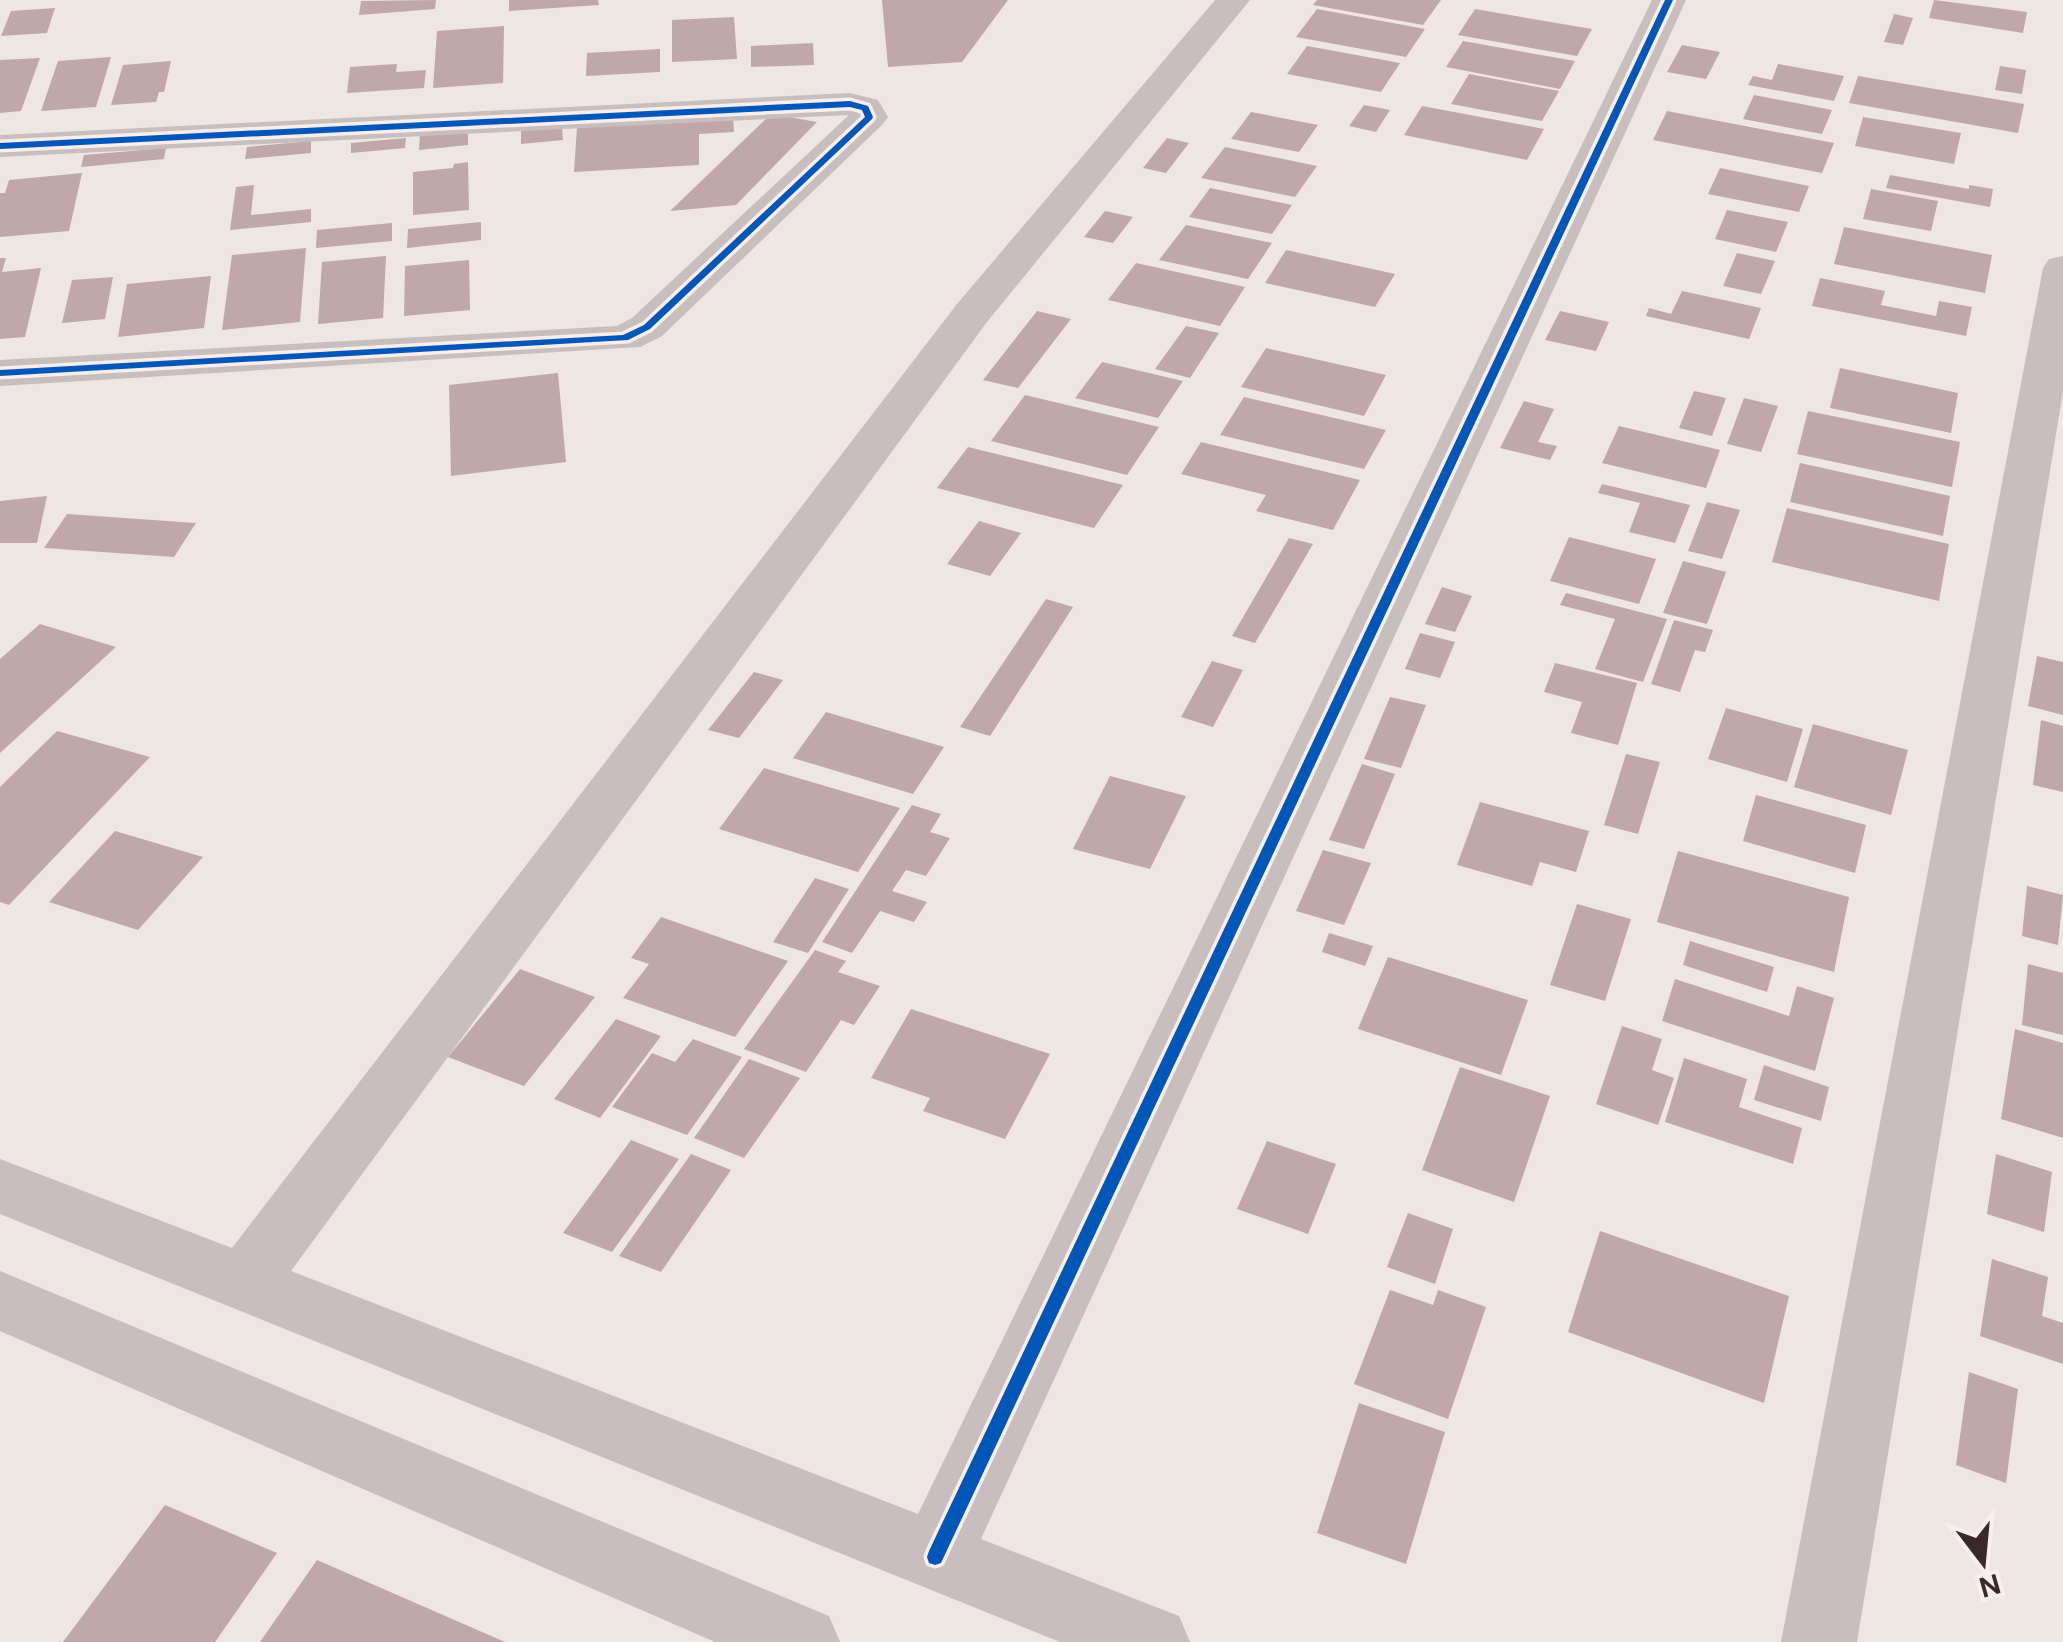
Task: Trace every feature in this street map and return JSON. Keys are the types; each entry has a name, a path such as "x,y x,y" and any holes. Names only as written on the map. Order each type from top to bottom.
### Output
{"street":[{"path":"246,1280 972,313 1233,0"},
{"path":"935,1557 1670,0"},
{"path":"0,146 850,104 865,108 869,118 647,327 625,338 0,373"},
{"path":"1819,1642 2063,268"},
{"path":"0,1186 246,1280 1152,1642"},
{"path":"0,1300 802,1642"}],"building":[{"path":"436,0 435,9 359,15 361,1"},
{"path":"509,0 598,0 599,5 509,11"},
{"path":"882,0 1008,0 962,62 888,67"},
{"path":"1317,0 1441,0 1423,25 1313,5"},
{"path":"1934,0 2027,12 2023,33 1929,18"},
{"path":"55,8 47,33 1,36 11,11"},
{"path":"1317,9 1425,29 1406,57 1296,37"},
{"path":"1475,9 1592,29 1577,56 1458,35"},
{"path":"1894,14 1913,18 1903,45 1884,42"},
{"path":"734,17 737,59 672,62 672,20"},
{"path":"504,26 503,83 433,88 437,31"},
{"path":"1463,41 1575,61 1560,89 1446,67"},
{"path":"813,43 814,65 751,67 751,46"},
{"path":"1682,45 1720,52 1706,79 1667,72"},
{"path":"1307,46 1400,63 1381,92 1287,74"},
{"path":"660,49 660,72 586,76 587,53"},
{"path":"111,57 96,107 41,111 58,61"},
{"path":"40,58 21,111 0,113 0,60"},
{"path":"171,61 164,92 159,92 156,102 111,105 123,65"},
{"path":"397,64 396,72 426,70 424,88 347,93 350,67"},
{"path":"1778,64 1844,76 1834,101 1748,85 1753,76 1772,80"},
{"path":"2000,66 2026,70 2022,94 1995,90"},
{"path":"1469,74 1559,91 1542,121 1451,104"},
{"path":"1858,76 2024,104 2018,133 1849,103"},
{"path":"1754,95 1832,110 1822,134 1743,119"},
{"path":"1364,105 1390,110 1376,132 1349,126"},
{"path":"1422,106 1544,129 1527,160 1404,135"},
{"path":"1667,111 1834,143 1822,173 1653,140"},
{"path":"1251,112 1318,125 1299,152 1231,139"},
{"path":"771,114 817,122 736,205 670,211"},
{"path":"1863,117 1961,133 1954,164 1855,146"},
{"path":"733,118 734,132 699,134 699,165 574,172 577,127"},
{"path":"562,126 563,140 521,144 521,130"},
{"path":"468,129 468,145 419,150 420,134"},
{"path":"406,138 405,148 351,153 351,143"},
{"path":"1167,138 1189,143 1166,173 1143,168"},
{"path":"311,141 311,153 245,159 247,147"},
{"path":"1225,147 1317,166 1295,197 1201,178"},
{"path":"166,148 164,159 81,167 84,155"},
{"path":"468,162 469,210 413,215 413,172 453,168 454,164"},
{"path":"1720,168 1809,186 1799,212 1708,194"},
{"path":"82,173 69,231 0,237 0,193 5,193 9,180"},
{"path":"1890,175 1969,189 1969,185 1993,189 1990,207 1886,188"},
{"path":"254,185 251,215 311,209 311,222 230,230 236,187"},
{"path":"1210,188 1292,205 1272,234 1189,217"},
{"path":"1871,189 1938,201 1931,231 1863,219"},
{"path":"1727,210 1788,222 1776,252 1715,239"},
{"path":"1105,211 1133,217 1113,243 1084,237"},
{"path":"481,222 481,240 407,248 408,229"},
{"path":"392,223 392,241 316,248 317,230"},
{"path":"1186,225 1272,243 1248,279 1159,260"},
{"path":"1844,227 1992,255 1985,293 1834,264"},
{"path":"306,248 300,322 222,330 232,255"},
{"path":"1286,250 1395,274 1375,307 1265,283"},
{"path":"1737,253 1775,261 1761,294 1723,286"},
{"path":"386,256 383,318 318,324 322,262"},
{"path":"0,258 6,258 2,272 41,268 25,337 0,339"},
{"path":"469,260 470,310 404,316 405,266"},
{"path":"1136,263 1245,287 1220,326 1108,300"},
{"path":"211,276 204,328 118,337 127,284"},
{"path":"113,277 105,319 62,323 72,280"},
{"path":"1820,278 1885,291 1881,305 1936,316 1939,301 1972,307 1966,336 1812,306"},
{"path":"1682,291 1761,308 1749,339 1646,316 1649,308 1671,314"},
{"path":"1037,311 1071,319 1018,388 983,380"},
{"path":"1560,311 1609,322 1596,351 1545,340"},
{"path":"1186,326 1219,333 1190,378 1155,369"},
{"path":"1266,348 1386,375 1364,416 1241,387"},
{"path":"1102,362 1183,381 1158,418 1075,398"},
{"path":"1840,368 1958,393 1951,433 1830,408"},
{"path":"558,373 566,462 451,476 449,385"},
{"path":"1694,391 1726,398 1712,436 1679,428"},
{"path":"1025,395 1159,427 1127,475 991,441"},
{"path":"1244,397 1386,430 1364,469 1220,435"},
{"path":"1744,398 1778,406 1761,452 1727,444"},
{"path":"1524,401 1554,409 1538,442 1557,446 1550,460 1500,448"},
{"path":"1808,411 1960,442 1952,487 1797,454"},
{"path":"1619,426 1720,450 1706,488 1602,463"},
{"path":"1201,442 1360,480 1333,530 1256,511 1266,495 1181,474"},
{"path":"968,447 1123,485 1094,528 937,488"},
{"path":"1800,463 1950,496 1943,536 1790,502"},
{"path":"1602,484 1690,505 1675,543 1629,532 1640,503 1598,493"},
{"path":"47,496 37,543 0,543 0,501"},
{"path":"1707,502 1740,510 1722,559 1688,551"},
{"path":"1787,508 1949,544 1939,601 1772,562"},
{"path":"67,514 196,523 174,557 44,548"},
{"path":"979,521 1021,533 990,576 947,564"},
{"path":"1569,537 1656,559 1639,604 1550,581"},
{"path":"1289,538 1313,544 1255,643 1232,636"},
{"path":"1683,561 1726,572 1707,624 1663,613"},
{"path":"1442,587 1472,596 1455,632 1425,624"},
{"path":"1566,593 1667,619 1643,682 1595,669 1615,619 1560,605"},
{"path":"1046,599 1073,607 990,736 960,727"},
{"path":"1674,620 1713,630 1705,652 1695,650 1680,692 1651,684"},
{"path":"40,624 116,647 0,753 0,659"},
{"path":"1420,633 1455,642 1440,678 1405,669"},
{"path":"2037,656 2063,662 2063,715 2028,706"},
{"path":"1212,661 1243,670 1213,727 1181,717"},
{"path":"1555,663 1637,683 1618,745 1571,733 1582,702 1544,692"},
{"path":"754,672 783,680 739,738 708,730"},
{"path":"1390,697 1426,705 1401,768 1364,759"},
{"path":"1726,708 1803,729 1787,782 1708,759"},
{"path":"826,712 944,747 913,794 793,758"},
{"path":"2041,720 2063,726 2063,792 2033,785"},
{"path":"1813,724 1908,750 1891,815 1794,787"},
{"path":"57,731 150,757 9,905 0,902 0,787"},
{"path":"1626,754 1660,762 1638,834 1604,825"},
{"path":"1362,764 1395,774 1364,849 1329,840"},
{"path":"764,768 900,808 858,872 719,829"},
{"path":"1110,776 1186,796 1150,869 1073,849"},
{"path":"1756,795 1866,825 1855,873 1743,841"},
{"path":"1480,802 1589,831 1576,872 1540,862 1532,886 1457,865"},
{"path":"912,805 941,814 930,832 950,838 926,876 906,870 892,891 927,902 914,922 880,911 852,953 822,942"},
{"path":"115,831 203,857 138,930 49,902"},
{"path":"1323,850 1371,863 1344,925 1296,911"},
{"path":"1678,851 1849,897 1834,972 1657,922"},
{"path":"815,878 849,889 808,953 773,942"},
{"path":"2027,886 2063,895 2058,945 2022,936"},
{"path":"1577,904 1631,919 1605,1001 1550,985"},
{"path":"661,917 788,961 735,1037 623,998 649,964 631,958"},
{"path":"1329,933 1373,946 1365,966 1322,952"},
{"path":"1690,941 1774,967 1767,992 1683,965"},
{"path":"815,950 846,961 838,972 880,986 854,1025 841,1020 806,1072 744,1049"},
{"path":"1388,957 1528,1000 1501,1075 1358,1029"},
{"path":"2028,964 2063,973 2063,1035 2022,1025"},
{"path":"520,969 595,997 524,1086 448,1057"},
{"path":"1675,979 1789,1016 1797,986 1834,998 1815,1071 1662,1021"},
{"path":"911,1009 1050,1054 1005,1139 923,1111 930,1098 871,1078"},
{"path":"616,1019 661,1036 600,1118 554,1099"},
{"path":"1622,1026 1662,1039 1652,1070 1674,1078 1658,1125 1596,1104"},
{"path":"2015,1029 2063,1043 2063,1138 2001,1119"},
{"path":"693,1039 742,1057 687,1135 612,1107 652,1053 675,1062"},
{"path":"1684,1058 1747,1079 1739,1107 1802,1128 1793,1164 1665,1122"},
{"path":"749,1059 800,1078 744,1158 694,1138"},
{"path":"1764,1065 1829,1087 1821,1121 1754,1100"},
{"path":"1460,1067 1550,1096 1514,1202 1422,1170"},
{"path":"631,1140 679,1159 612,1252 563,1233"},
{"path":"1267,1141 1336,1164 1308,1234 1237,1209"},
{"path":"691,1154 731,1170 661,1272 619,1256"},
{"path":"1996,1154 2052,1172 2044,1232 1987,1214"},
{"path":"1408,1213 1453,1229 1435,1284 1387,1267"},
{"path":"1600,1231 1789,1296 1764,1403 1568,1332"},
{"path":"1992,1259 2048,1277 2042,1316 2063,1323 2063,1364 1980,1336"},
{"path":"1390,1290 1433,1305 1438,1290 1486,1307 1448,1419 1354,1384"},
{"path":"1969,1372 2018,1389 2006,1483 1956,1465"},
{"path":"1359,1403 1445,1432 1406,1564 1317,1533"},
{"path":"165,1505 277,1553 215,1642 63,1642"},
{"path":"317,1560 505,1642 260,1642"}],"cycle path":[{"path":"935,1557 1669,0"},
{"path":"0,146 850,104 865,108 869,117 647,327 625,338 0,373"}]}
